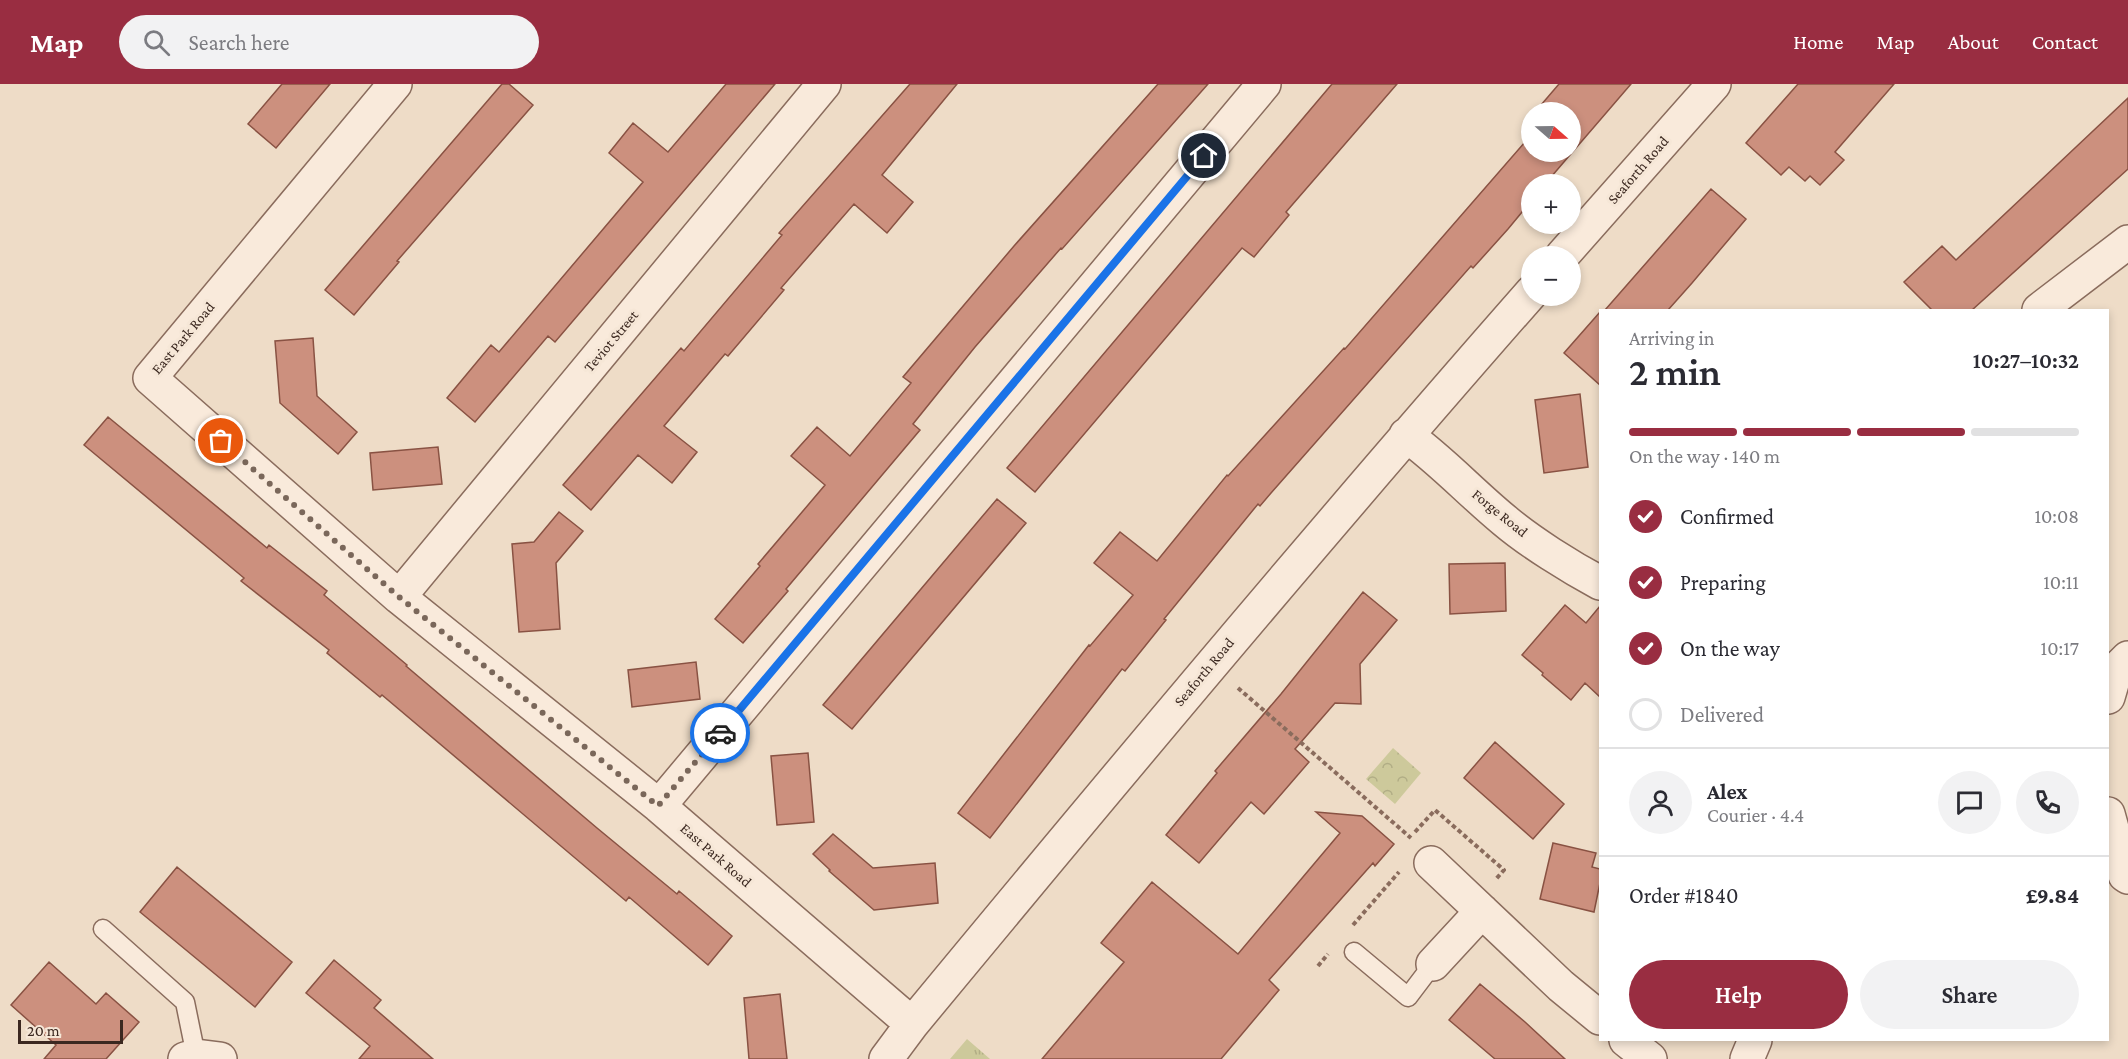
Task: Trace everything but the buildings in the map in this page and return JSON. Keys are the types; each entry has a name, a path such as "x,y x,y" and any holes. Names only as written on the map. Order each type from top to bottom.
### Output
{"street":[{"name":"East Park Road","path":"395,84 150,378 399,597 658,806 912,1024"},
{"name":"Teviot Street","path":"399,597 824,84"},
{"path":"658,806 1264,84"},
{"name":"Seaforth Road","path":"1571,246 1714,84"},
{"path":"2040,309 2128,242"},
{"name":"Seaforth Road","path":"886,1059 912,1024 1221,652 1521,304"},
{"name":"Forge Road","path":"1406,435 1431,453 1505,521 1579,572 1599,582"},
{"path":"2109,694 2116,670 2128,658"},
{"path":"2109,818 2125,875 2128,878"},
{"path":"1431,863 1561,986 1599,1017"},
{"path":"1433,964 1482,911"},
{"path":"1627,1041 1650,1059"},
{"path":"1748,1059 1755,1041"}],"lane":[{"path":"103,929 185,1002 200,1058"},
{"path":"1354,952 1408,997 1433,964"}],"path":[{"path":"1221,652 1238,688 1421,846 1431,863"},
{"path":"1349,930 1399,871"},
{"path":"1318,966 1330,952"}],"green space":[{"path":"1393,748 1421,773 1395,804 1366,779"},
{"path":"967,1039 990,1059 950,1059"}],"way so far":[{"path":"221,441 399,597 658,806 720,733"}],"route":[{"path":"720,733 1204,156"}]}
